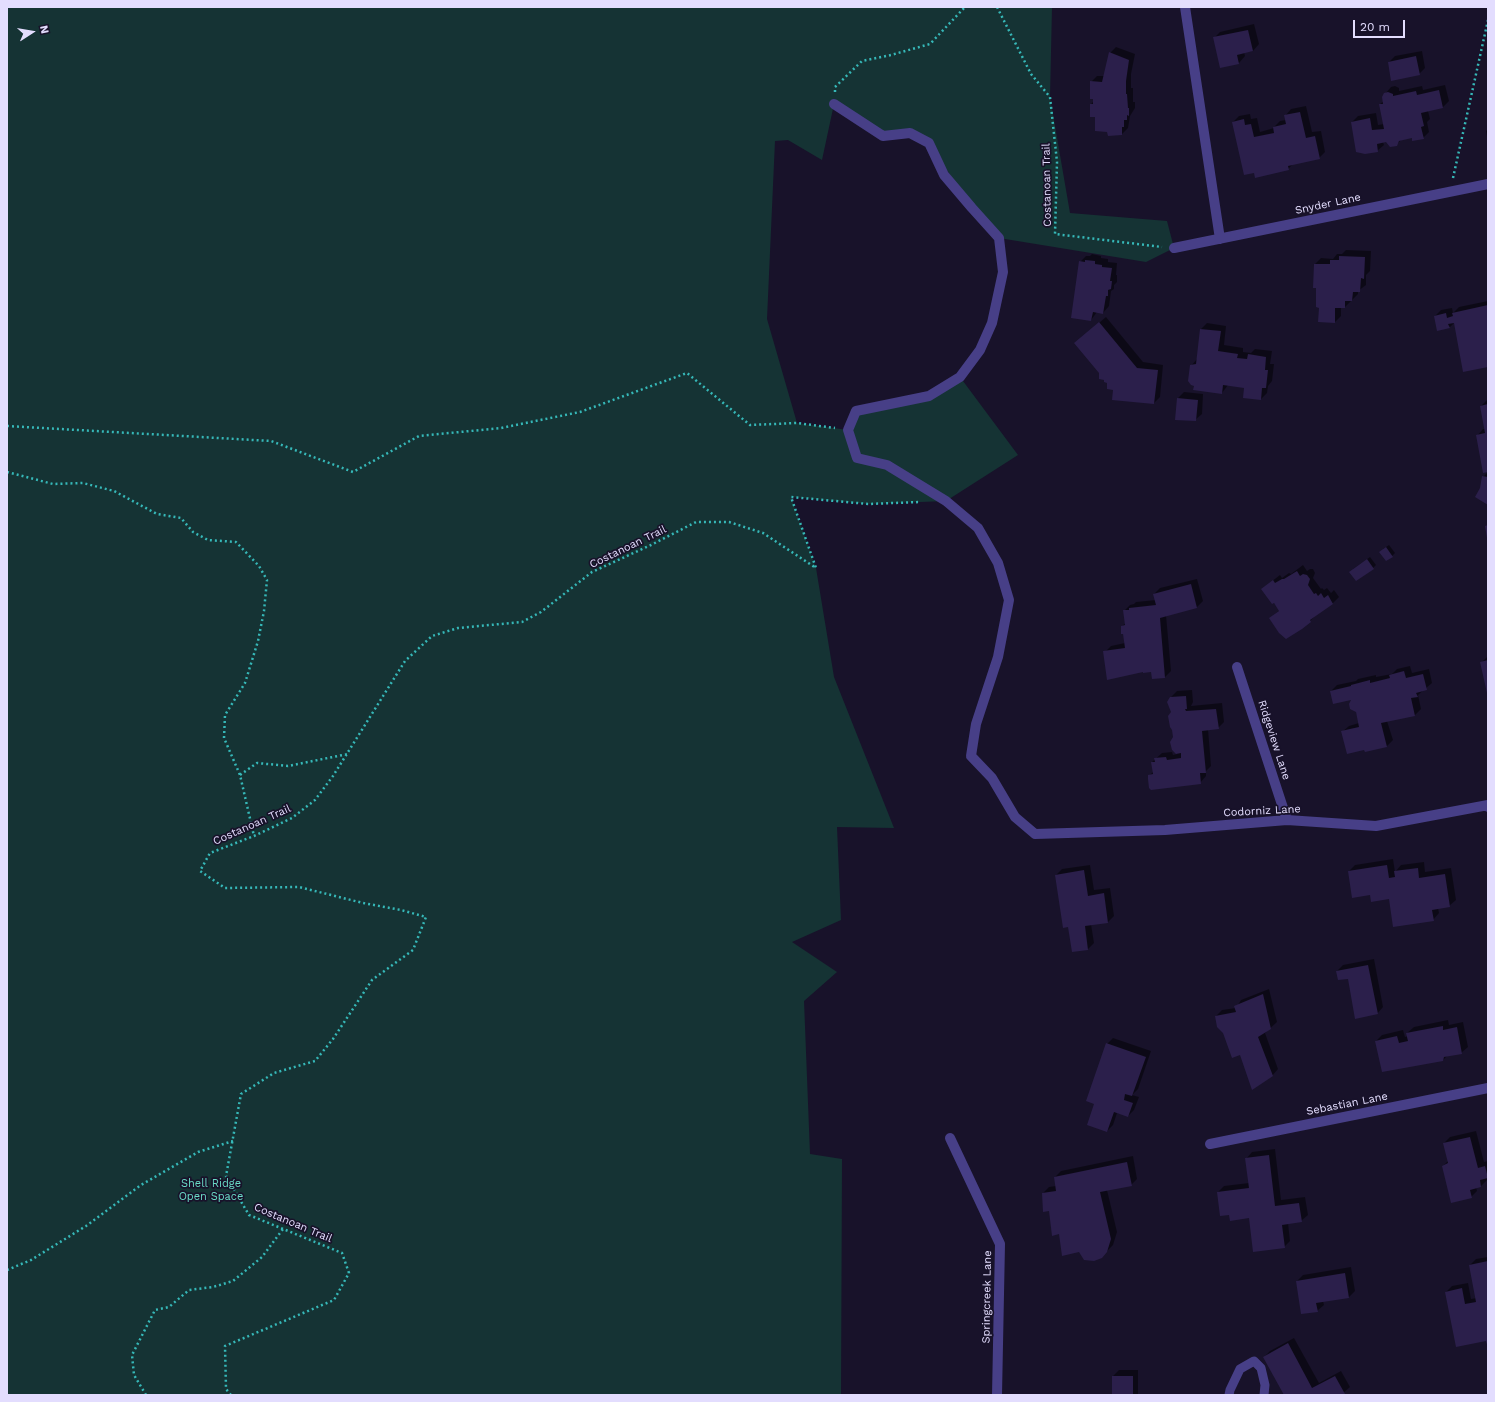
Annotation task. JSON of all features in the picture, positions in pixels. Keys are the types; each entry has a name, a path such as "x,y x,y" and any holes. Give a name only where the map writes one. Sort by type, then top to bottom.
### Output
{"street":[{"path":"1185,7 1220,239"},
{"path":"834,104 883,136 910,133 929,143 944,175 999,238 1003,272 992,323 980,350 960,377 929,396 856,410 848,430"},
{"name":"Snyder Lane","path":"1174,248 1488,184"},
{"name":"Codorniz Lane","path":"848,430 857,458 887,466 946,501 978,528 998,563 1009,600 998,657 976,724 971,756 992,778 1015,817 1035,834 1165,830 1287,820 1376,826 1488,806"},
{"name":"Ridgeview Lane","path":"1237,667 1287,820"},
{"name":"Sebastian Lane","path":"1210,1144 1488,1088"},
{"name":"Springcreek Lane","path":"950,1138 1000,1244 997,1395"}],"lane":[{"path":"1229,1395 1240,1369 1254,1362 1261,1368 1264,1395"}],"path":[{"path":"834,104 835,87 862,61 891,55 930,44 965,7"},
{"name":"Costanoan Trail","path":"997,7 1031,74 1050,97 1057,162 1055,234 1174,248"},
{"path":"1450,191 1488,20"},
{"path":"7,426 271,441 353,472 419,436 501,428 580,412 687,373 750,426 797,423 848,430"},
{"path":"7,472 53,484 82,483 114,491 157,514 181,518 193,532 208,540 236,542 259,566 267,580 264,611 258,641 245,683 225,715 224,738 240,775 254,836"},
{"name":"Costanoan Trail","path":"231,1395 226,1390 225,1346 334,1300 349,1273 342,1253 249,1215 226,1176 241,1094 274,1073 315,1061 333,1039 372,980 413,950 426,917 401,910 363,904 299,887 225,888 200,871 210,853 254,836 292,818 314,800 348,754 405,661 432,636 458,628 522,622 541,612 592,572 651,545 696,522 729,522 763,533 816,568 791,497 868,504 922,502"},
{"path":"240,775 257,763 288,766 348,754"},
{"path":"7,1270 31,1260 86,1226 141,1184 198,1152 233,1141"},
{"path":"146,1395 134,1375 132,1355 155,1310 169,1307 189,1290 213,1287 233,1281 262,1257 283,1229"}],"green space":[{"name":"Shell Ridge Open Space","path":"7,7 1052,7 1050,97 1070,213 1167,221 1174,248 1146,262 999,238 972,208 929,143 910,133 883,136 834,104 822,160 788,140 775,141 767,319 797,423 848,430 856,411 929,396 960,377 1018,455 946,501 868,504 791,497 816,568 834,677 894,828 837,827 841,920 792,942 837,972 804,1001 810,1154 842,1159 841,1395 7,1395"}],"building":[{"path":"1248,30 1253,51 1237,55 1239,64 1220,68 1213,37"},
{"path":"1109,52 1129,60 1126,94 1129,116 1127,115 1127,120 1124,120 1122,135 1108,136 1107,132 1095,131 1095,117 1090,117 1090,104 1093,104 1093,99 1090,99 1090,81 1102,82"},
{"path":"1416,56 1420,75 1391,81 1388,62"},
{"path":"1439,90 1443,108 1421,113 1424,126 1421,127 1424,139 1412,141 1412,138 1399,141 1397,146 1390,147 1386,142 1377,144 1378,152 1365,154 1356,152 1351,122 1370,118 1372,130 1384,129 1379,104 1383,104 1382,97 1384,93 1388,92 1393,94 1393,96 1416,91 1417,95"},
{"path":"1300,112 1306,138 1315,136 1320,159 1288,166 1289,170 1255,178 1254,173 1244,175 1232,122 1244,119 1245,125 1251,124 1254,137 1274,133 1273,127 1286,124 1284,115"},
{"path":"1339,256 1365,257 1364,279 1361,278 1360,292 1353,292 1352,301 1345,301 1345,308 1335,308 1335,323 1318,322 1319,308 1316,307 1316,288 1313,288 1314,264 1330,264 1330,260 1339,260"},
{"path":"1085,260 1095,261 1095,264 1102,265 1102,267 1112,268 1110,281 1112,281 1111,289 1108,290 1108,296 1106,296 1103,314 1093,312 1091,321 1071,318 1079,261 1085,262"},
{"path":"1488,305 1488,367 1463,372 1454,323 1448,324 1450,328 1437,331 1434,316 1446,313 1447,318 1453,316 1452,313"},
{"path":"1099,322 1137,368 1158,370 1154,404 1112,400 1113,390 1107,389 1107,383 1104,382 1104,380 1099,379 1099,373 1074,343"},
{"path":"1200,329 1221,331 1218,351 1238,354 1237,358 1247,359 1248,354 1266,357 1265,370 1268,370 1266,388 1262,388 1261,400 1243,398 1244,388 1223,385 1222,394 1193,390 1194,386 1188,381 1190,365 1196,364"},
{"path":"1177,398 1198,400 1196,421 1175,420"},
{"path":"1488,404 1488,472 1483,473 1476,435 1485,433 1480,406"},
{"path":"1482,476 1488,477 1488,505 1475,497 1480,488"},
{"path":"1488,525 1488,538 1487,538 1485,526"},
{"path":"1386,547 1393,557 1386,561 1379,552"},
{"path":"1367,559 1374,569 1356,581 1349,572"},
{"path":"1297,571 1300,576 1303,574 1307,575 1310,579 1308,585 1314,594 1316,593 1318,596 1321,593 1324,598 1328,595 1333,604 1310,620 1311,622 1302,629 1286,639 1279,633 1269,618 1279,611 1261,589 1273,580 1275,583"},
{"path":"1191,584 1197,608 1160,618 1165,678 1152,679 1151,672 1143,672 1107,680 1103,651 1125,648 1123,634 1121,634 1121,626 1125,625 1123,610 1156,605 1153,594"},
{"path":"1488,660 1488,693 1487,693 1480,662"},
{"path":"1404,671 1406,678 1423,674 1427,690 1416,693 1418,697 1411,698 1415,716 1381,723 1387,747 1347,754 1341,731 1359,727 1356,712 1350,709 1349,704 1351,700 1333,704 1330,691 1370,680 1370,683 1390,678 1389,675"},
{"path":"1186,696 1186,711 1216,709 1219,729 1202,731 1206,773 1200,773 1201,784 1151,790 1149,788 1148,775 1153,774 1151,762 1155,762 1154,758 1166,757 1167,760 1181,758 1181,753 1176,754 1172,750 1170,742 1173,737 1168,716 1171,712 1167,702 1170,697"},
{"path":"1387,865 1389,878 1395,877 1394,871 1418,868 1419,878 1445,874 1450,907 1432,910 1434,921 1393,927 1389,899 1371,902 1370,895 1352,898 1348,871"},
{"path":"1084,870 1088,896 1104,893 1108,923 1085,926 1088,950 1072,952 1068,927 1063,928 1055,875"},
{"path":"1368,965 1378,1014 1355,1019 1348,979 1338,980 1336,971"},
{"path":"1263,994 1271,1029 1258,1037 1273,1076 1252,1090 1240,1055 1232,1058 1223,1033 1217,1027 1215,1016 1236,1012 1234,1006"},
{"path":"1443,1026 1443,1030 1457,1027 1462,1054 1444,1057 1443,1061 1382,1072 1375,1041 1397,1036 1399,1043 1408,1041 1406,1033"},
{"path":"1106,1043 1146,1057 1132,1096 1125,1094 1124,1100 1133,1103 1128,1117 1114,1112 1107,1132 1087,1125 1094,1104 1086,1101"},
{"path":"1470,1137 1478,1168 1485,1166 1488,1178 1480,1180 1481,1187 1470,1190 1472,1198 1451,1203 1442,1166 1448,1163 1443,1143"},
{"path":"1269,1155 1275,1206 1299,1203 1302,1222 1282,1225 1285,1248 1253,1252 1249,1218 1230,1221 1229,1215 1220,1216 1217,1192 1249,1188 1245,1158"},
{"path":"1127,1162 1132,1186 1100,1192 1111,1239 1107,1252 1102,1258 1094,1261 1084,1260 1079,1252 1062,1256 1059,1234 1052,1236 1049,1211 1043,1212 1042,1193 1056,1191 1054,1177"},
{"path":"1488,1261 1488,1348 1486,1341 1456,1347 1445,1292 1462,1288 1465,1304 1476,1302 1469,1265"},
{"path":"1345,1273 1349,1298 1316,1303 1318,1312 1301,1314 1296,1281"},
{"path":"1288,1343 1312,1388 1335,1376 1345,1394 1284,1395 1263,1357"},
{"path":"1112,1376 1133,1376 1133,1395 1112,1395"}]}
